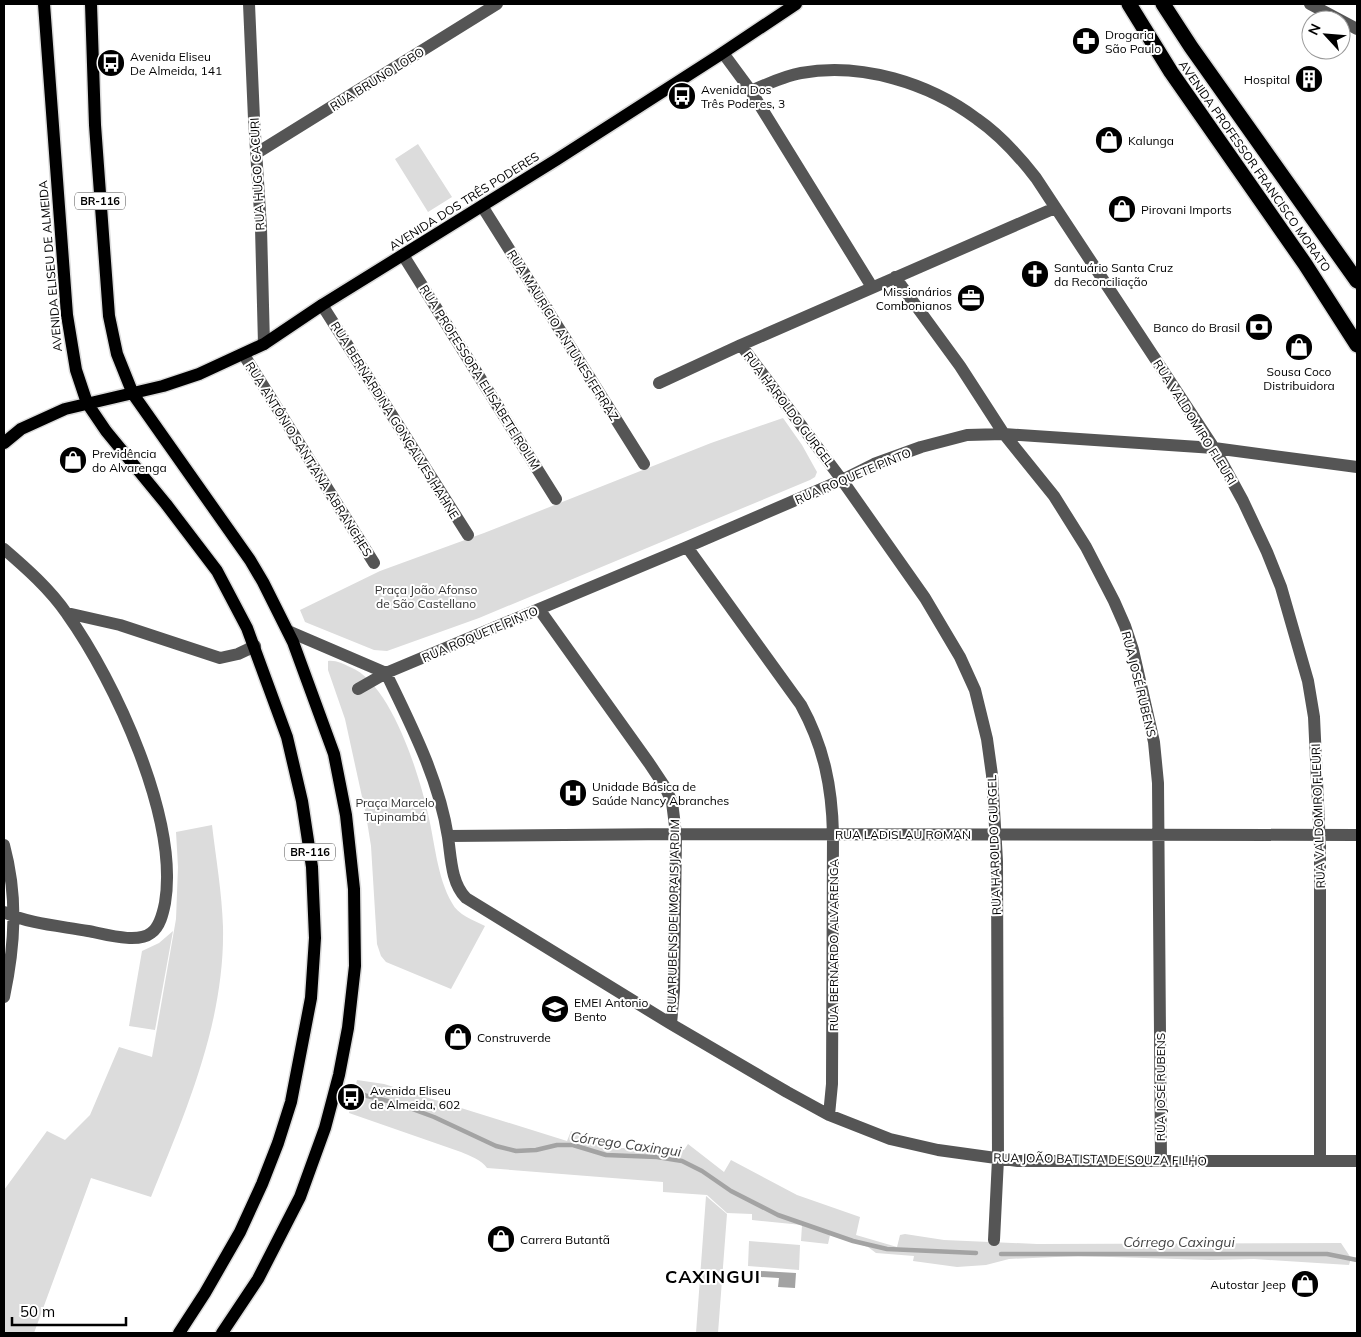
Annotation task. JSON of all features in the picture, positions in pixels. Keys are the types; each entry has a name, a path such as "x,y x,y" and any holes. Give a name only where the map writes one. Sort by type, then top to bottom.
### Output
{"highway":[{"name":"AVENIDA PROFESSOR FRANCISCO MORATO","path":"1129,4 1171,72 1305,264 1357,345"},
{"name":"AVENIDA PROFESSOR FRANCISCO MORATO","path":"1165,5 1191,47 1357,281"}],"main road":[{"name":"AVENIDA ELISEU DE ALMEIDA","path":"44,4 67,315 73,361 88,403 106,431 166,504 217,571 255,646 287,737 302,801 312,867 315,938 311,998 291,1102 275,1152 240,1232 205,1293 179,1333"},
{"name":"BR-116","path":"91,4 95,125 109,316 117,354 133,394 250,560 288,631 323,720 334,754 346,815 354,889 355,966 348,1028 339,1075 324,1128 303,1188 258,1279 222,1333"},
{"name":"AVENIDA DOS TRÊS PODERES","path":"4,443 22,429 65,408 163,386 244,355 264,344 322,305 723,53 796,4"}],"street":[{"name":"RUA HUGO CACURI","path":"249,4 261,228 264,344"},
{"name":"RUA BRUNO LOBO","path":"257,153 497,4"},
{"path":"1310,4 1357,29"},
{"path":"723,53 751,91 872,287"},
{"name":"RUA VALDOMIRO FLEURI","path":"751,91 791,76 824,70 855,71 908,83 961,108 986,126 1020,158 1036,178 1214,448 1243,501 1281,587 1308,681 1314,717 1319,835 1320,1160"},
{"name":"RUA MAURÍCIO ANTUNES FERRAZ","path":"482,206 644,464"},
{"path":"659,383 872,287 1055,208"},
{"name":"RUA PROFESSORA ELISABETE ROLIM","path":"403,255 556,499"},
{"name":"RUA JOSÉ RUBENS","path":"895,277 960,366 1004,434 1048,488 1086,547 1114,601 1133,650 1154,742 1158,783 1160,1162"},
{"name":"RUA BERNARDINA GONÇALVES HAHNE","path":"322,305 468,535"},
{"name":"RUA HAROLDO GURGEL","path":"741,345 842,480 925,598 960,657 975,690 987,739 992,775 996,834 998,1159 994,1240"},
{"name":"RUA ANTÔNIO SANT'ANA ABRANCHES","path":"244,355 374,563"},
{"name":"RUA ROQUETE PINTO","path":"358,689 386,673 687,547 842,480 874,464 921,447 967,435 1004,434 1214,448 1355,465"},
{"name":"RUA BERNARDO ALVARENGA","path":"687,547 801,705 812,726 826,765 833,834 832,1084 829,1115"},
{"path":"4,549 53,596 67,613 111,687 129,727 153,795 166,858 166,896 163,911 153,933 139,938 122,938 9,914"},
{"name":"RUA RUBENS DE MORAIS JARDIM","path":"539,609 665,787 672,802 676,834 674,990 671,1024"},
{"path":"67,613 120,625 220,658 238,654 255,646"},
{"path":"288,631 386,673"},
{"name":"RUA JOÃO BATISTA DE SOUZA FILHO","path":"386,673 413,729 435,786 445,820 457,883 466,898 671,1024 829,1115 890,1138 938,1150 998,1159 1160,1162 1357,1160"},
{"name":"RUA LADISLAU ROMAN","path":"448,836 676,834 1357,835"},
{"path":"4,845 10,872 9,974 4,997"}],"green space":[{"path":"418,144 452,197 428,212 395,159"},
{"name":"Praça João Afonso de São Castellano","path":"783,418 802,445 817,472 815,477 479,618 387,651 374,650 305,622 300,610 380,571 484,533 711,443"},
{"name":"Praça Marcelo Tupinambá","path":"328,661 334,661 350,667 365,676 378,691 390,710 401,731 418,776 440,871 447,893 458,911 485,926 451,989 386,962 381,956 377,944 371,846 366,815 345,719 328,670"},
{"path":"212,825 223,927 218,997 201,1065 190,1099 151,1197 91,1178 34,1333 4,1333 4,1190 47,1131 65,1140 90,1115 119,1047 152,1057 176,919 178,867 176,832"},
{"path":"173,931 155,1030 129,1026 142,951 159,943"},
{"path":"357,1080 384,1084 567,1141 571,1131 607,1148 684,1150 688,1144 724,1172 731,1160 797,1195 860,1217 856,1235 897,1247 900,1235 905,1234 944,1240 1037,1244 1341,1243 1351,1258 1349,1265 1254,1259 1210,1260 1078,1256 1009,1259 986,1265 957,1267 913,1261 914,1256 876,1253 868,1247 830,1235 828,1244 801,1241 802,1225 752,1220 752,1214 727,1213 707,1195 663,1192 663,1182 487,1168 479,1160 461,1152 349,1113"},
{"path":"706,1196 727,1214 718,1333 696,1333"},
{"path":"749,1241 800,1245 799,1270 748,1266"}],"shaded area":[{"path":"761,1271 796,1273 795,1288 778,1287 779,1278 761,1277"}],"waterway":[{"name":"Córrego Caxingui","path":"355,1093 396,1103 434,1117 496,1146 516,1151 536,1150 557,1145 573,1145 606,1155 657,1157 682,1161 702,1171 731,1191 778,1215 853,1241 887,1249 976,1253"},
{"name":"Córrego Caxingui","path":"1001,1254 1327,1254 1357,1260"}],"place":[{"name":"Drogaria São Paulo","path":"1086,41"},
{"name":"Avenida Eliseu De Almeida, 141","path":"111,63"},
{"name":"Hospital","path":"1309,79"},
{"name":"Avenida Dos Três Poderes, 3","path":"682,96"},
{"name":"Kalunga","path":"1109,140"},
{"name":"Pirovani Imports","path":"1122,209"},
{"name":"Santuário Santa Cruz da Reconciliação","path":"1035,274"},
{"name":"Missionários Combonianos","path":"971,298"},
{"name":"Banco do Brasil","path":"1259,327"},
{"name":"Sousa Coco Distribuidora","path":"1299,347"},
{"name":"Previdência do Alvarenga","path":"73,460"},
{"name":"Unidade Básica de Saúde Nancy Abranches","path":"573,793"},
{"name":"EMEI Antonio Bento","path":"555,1009"},
{"name":"Construverde","path":"458,1037"},
{"name":"Avenida Eliseu de Almeida, 602","path":"351,1097"},
{"name":"Carrera Butantã","path":"501,1239"},
{"name":"Autostar Jeep","path":"1305,1284"}],"district":[{"name":"CAXINGUI","path":"713,1276"}]}
